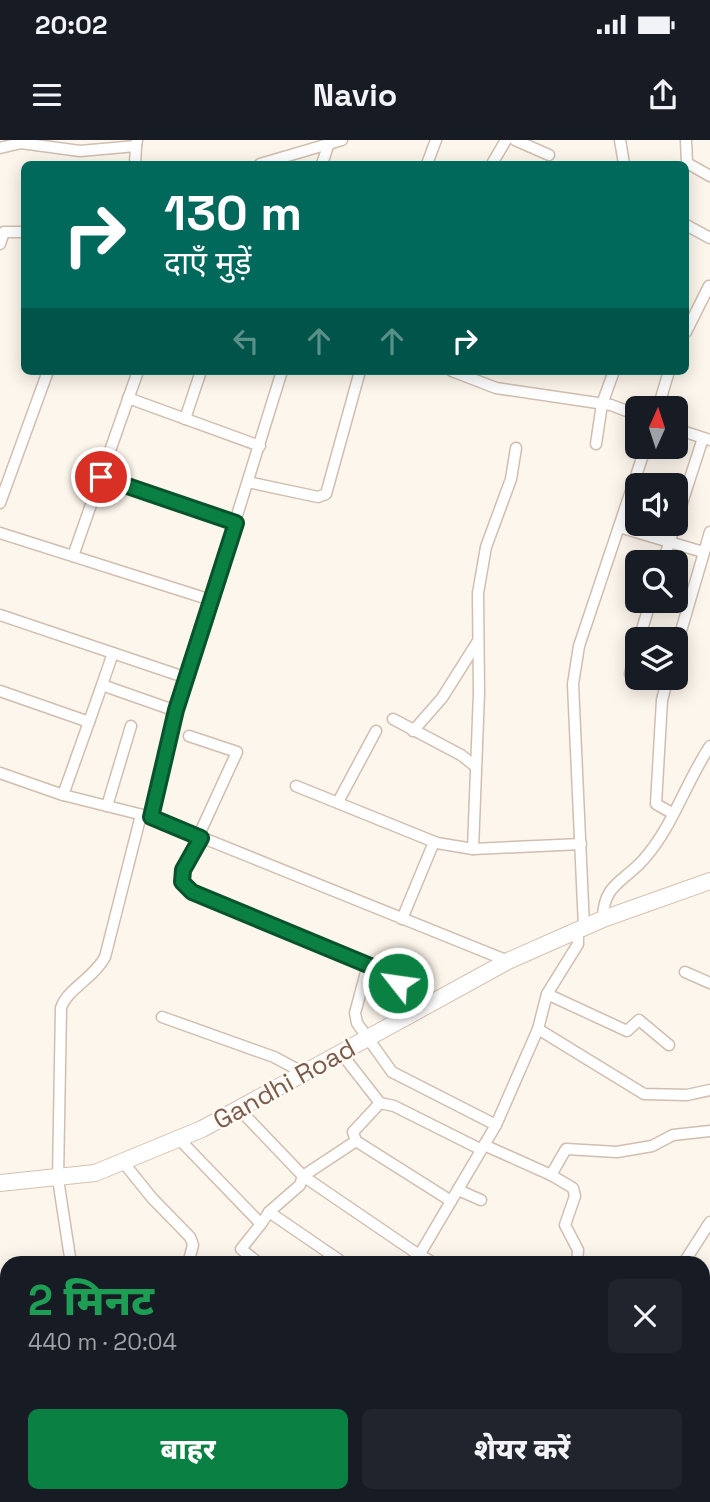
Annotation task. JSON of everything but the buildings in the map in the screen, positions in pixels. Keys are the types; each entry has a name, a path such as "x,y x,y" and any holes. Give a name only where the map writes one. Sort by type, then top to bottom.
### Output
{"main road":[{"name":"Gandhi Road","path":"0,1183 95,1173 180,1139 508,961 603,919 710,881"}],"street":[{"path":"276,161 342,140"},
{"path":"427,161 436,140"},
{"path":"494,161 506,140"},
{"path":"515,140 549,155"},
{"path":"620,140 624,161"},
{"path":"686,140 687,161"},
{"path":"0,148 21,141 81,146 136,143 135,161"},
{"path":"323,161 330,142"},
{"path":"689,164 710,176"},
{"path":"0,219 4,232 0,244"},
{"path":"689,227 710,239"},
{"path":"4,232 21,232"},
{"path":"689,326 709,285"},
{"path":"0,503 47,375"},
{"path":"73,556 137,375"},
{"path":"186,419 200,375"},
{"path":"70,1256 58,1178 61,1007 64,998 98,970 105,957 176,710 281,375"},
{"path":"248,482 318,497 326,494 359,375"},
{"path":"463,375 496,388 603,404 625,411"},
{"path":"596,444 603,404 613,375"},
{"path":"662,396 668,375"},
{"path":"128,398 260,446"},
{"path":"667,550 706,439 688,433"},
{"path":"473,849 478,593 486,548 510,479 516,447"},
{"path":"418,1256 496,1125 538,1029 547,994 578,944 581,928 581,844 573,684 579,646 642,459"},
{"path":"101,477 236,523"},
{"path":"619,527 703,552"},
{"path":"682,627 710,532"},
{"path":"0,533 211,600"},
{"path":"0,615 187,678"},
{"path":"412,731 442,698 478,641"},
{"path":"63,795 113,653"},
{"path":"102,685 176,710"},
{"path":"665,690 656,804 672,813"},
{"path":"0,691 89,722"},
{"path":"393,719 461,755 475,766"},
{"path":"107,806 131,726"},
{"path":"338,802 376,731"},
{"path":"189,736 237,752 183,870 182,882 192,892 368,965 398,983 423,1008"},
{"path":"603,919 603,904 612,887 642,861 661,836 710,746"},
{"path":"0,773 63,795 146,816 508,961"},
{"path":"296,786 434,842 473,849 581,844"},
{"path":"402,919 434,842"},
{"path":"368,965 355,1013 357,1023 392,1072 496,1125"},
{"path":"685,972 710,983"},
{"path":"547,994 627,1031 639,1020 669,1045"},
{"path":"162,1017 274,1057 304,1073"},
{"path":"538,1029 644,1094 687,1095 710,1090"},
{"path":"341,1053 380,1103 394,1106 482,1147 551,1175 573,1188 575,1196 565,1224 578,1250 578,1256"},
{"path":"380,1103 353,1132 356,1141 451,1202"},
{"path":"239,1109 303,1176 412,1256"},
{"path":"551,1175 566,1149 617,1152 652,1146 673,1135 710,1131"},
{"path":"180,1139 261,1224"},
{"path":"249,1256 241,1249 269,1212 300,1185 303,1176 356,1141"},
{"path":"123,1162 190,1237 193,1245 190,1256"},
{"path":"458,1189 481,1200"},
{"path":"269,1212 333,1256"},
{"path":"689,1256 708,1230"}],"route":[{"path":"101,477 236,523 176,710 151,817 201,838 183,870 182,882 192,892 380,970 398,983"}]}
